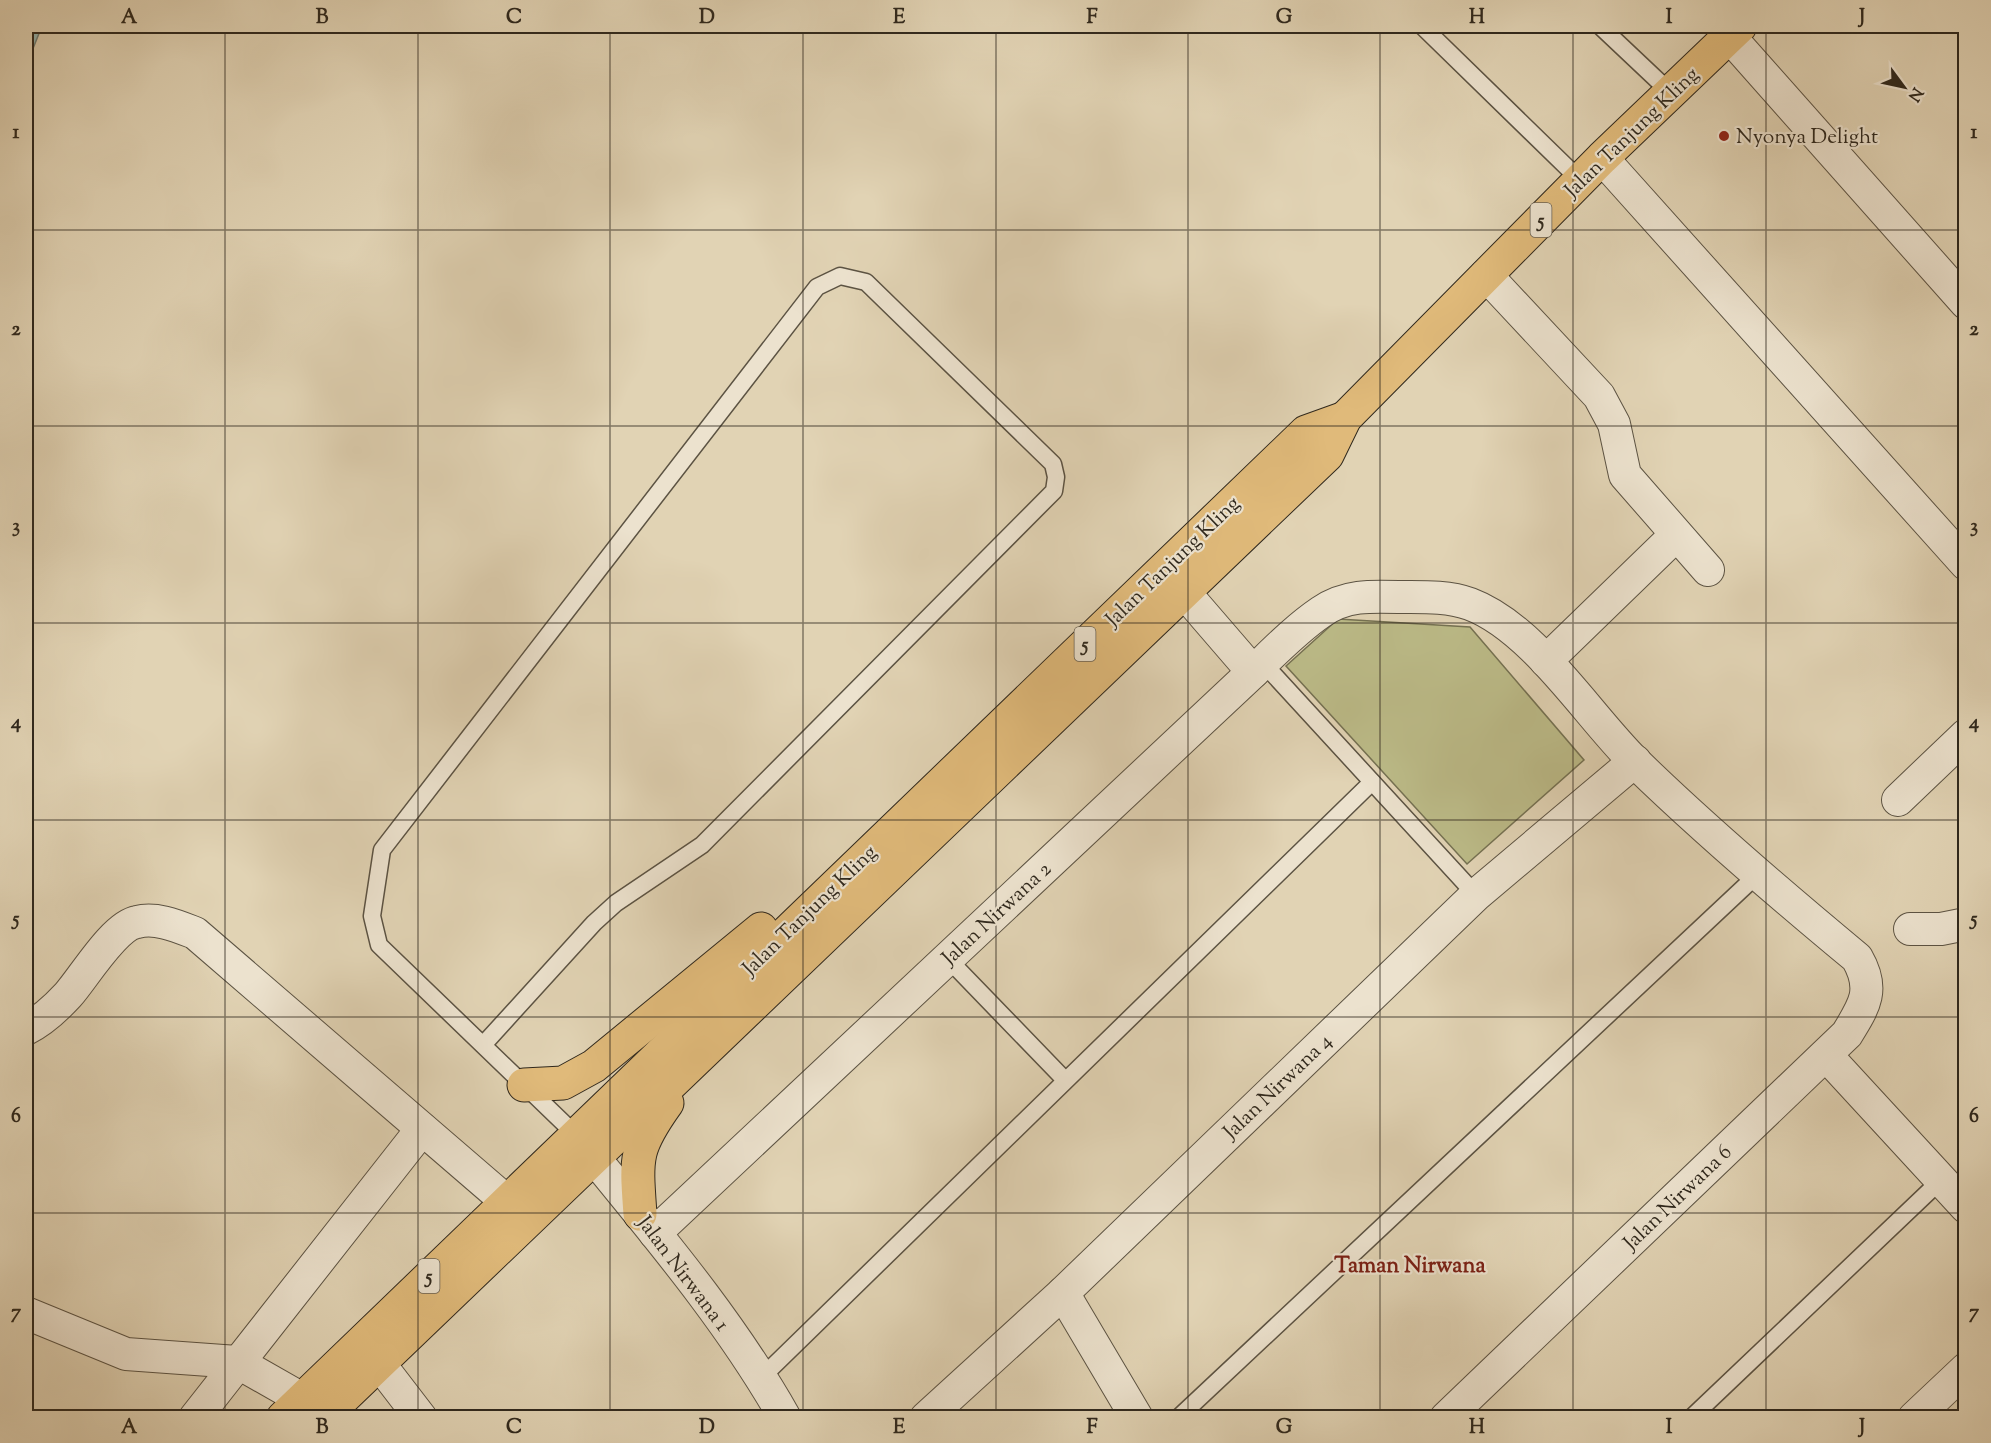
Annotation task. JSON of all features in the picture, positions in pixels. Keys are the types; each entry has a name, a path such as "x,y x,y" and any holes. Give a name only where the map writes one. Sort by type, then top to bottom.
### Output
{"highway":[{"name":"Jalan Tanjung Kling","path":"302,1411 506,1202 584,1145 710,1043 1327,454 1345,418 1733,29"},
{"name":"Jalan Tanjung Kling","path":"302,1411 378,1362 835,885 1306,432 1345,418"},
{"path":"524,1085 563,1083 594,1066 765,926 835,885"},
{"path":"648,1223 637,1170 645,1134 710,1043"}],"street":[{"path":"1733,29 1965,303"},
{"path":"1591,169 1965,564"},
{"path":"1486,275 1599,396 1614,424 1625,475 1708,570"},
{"path":"1676,535 1546,661 1635,761 1757,875"},
{"path":"1184,592 1258,667"},
{"name":"Jalan Nirwana 2","path":"648,1223 948,959 1258,667 1320,612 1342,600 1366,596 1442,598 1470,604 1493,615 1546,661"},
{"path":"1898,800 1965,735"},
{"name":"Jalan Nirwana 4","path":"939,1412 1476,894 1635,761"},
{"name":"Jalan Nirwana 6","path":"1446,1418 1826,1055 1847,1034 1860,1013 1868,990 1866,973 1857,958 1757,875"},
{"path":"26,1029 38,1023 68,996 113,937 135,921 167,923 195,933 506,1202"},
{"path":"1910,929 1941,930 1965,924"},
{"path":"1826,1055 1965,1207"},
{"path":"195,1418 422,1129"},
{"name":"Jalan Nirwana 1","path":"584,1145 648,1223 762,1377 784,1418"},
{"path":"1063,1293 1137,1418"},
{"path":"26,1312 126,1354 237,1362 302,1411"},
{"path":"378,1362 421,1418"},
{"path":"1914,1418 1965,1369"}],"lane":[{"path":"1422,26 1591,169"},
{"path":"1600,26 1671,93"},
{"path":"483,1045 594,923 616,903 702,845 1054,491 1056,477 1053,464 866,282 840,276 817,287 382,850 372,916 379,945 584,1145"},
{"path":"1258,667 1372,782 1476,894"},
{"path":"762,1377 1372,782"},
{"path":"1178,1418 1757,875"},
{"path":"948,959 1065,1080"},
{"path":"1691,1418 1941,1180"}],"shaded area":[{"path":"1338,619 1470,627 1584,760 1467,864 1286,666"}],"water":[{"path":"26,26 42,26 26,66"}],"place":[{"name":"Nyonya Delight","path":"1724,136"}],"district":[{"name":"Taman Nirwana","path":"1410,1264"}]}
